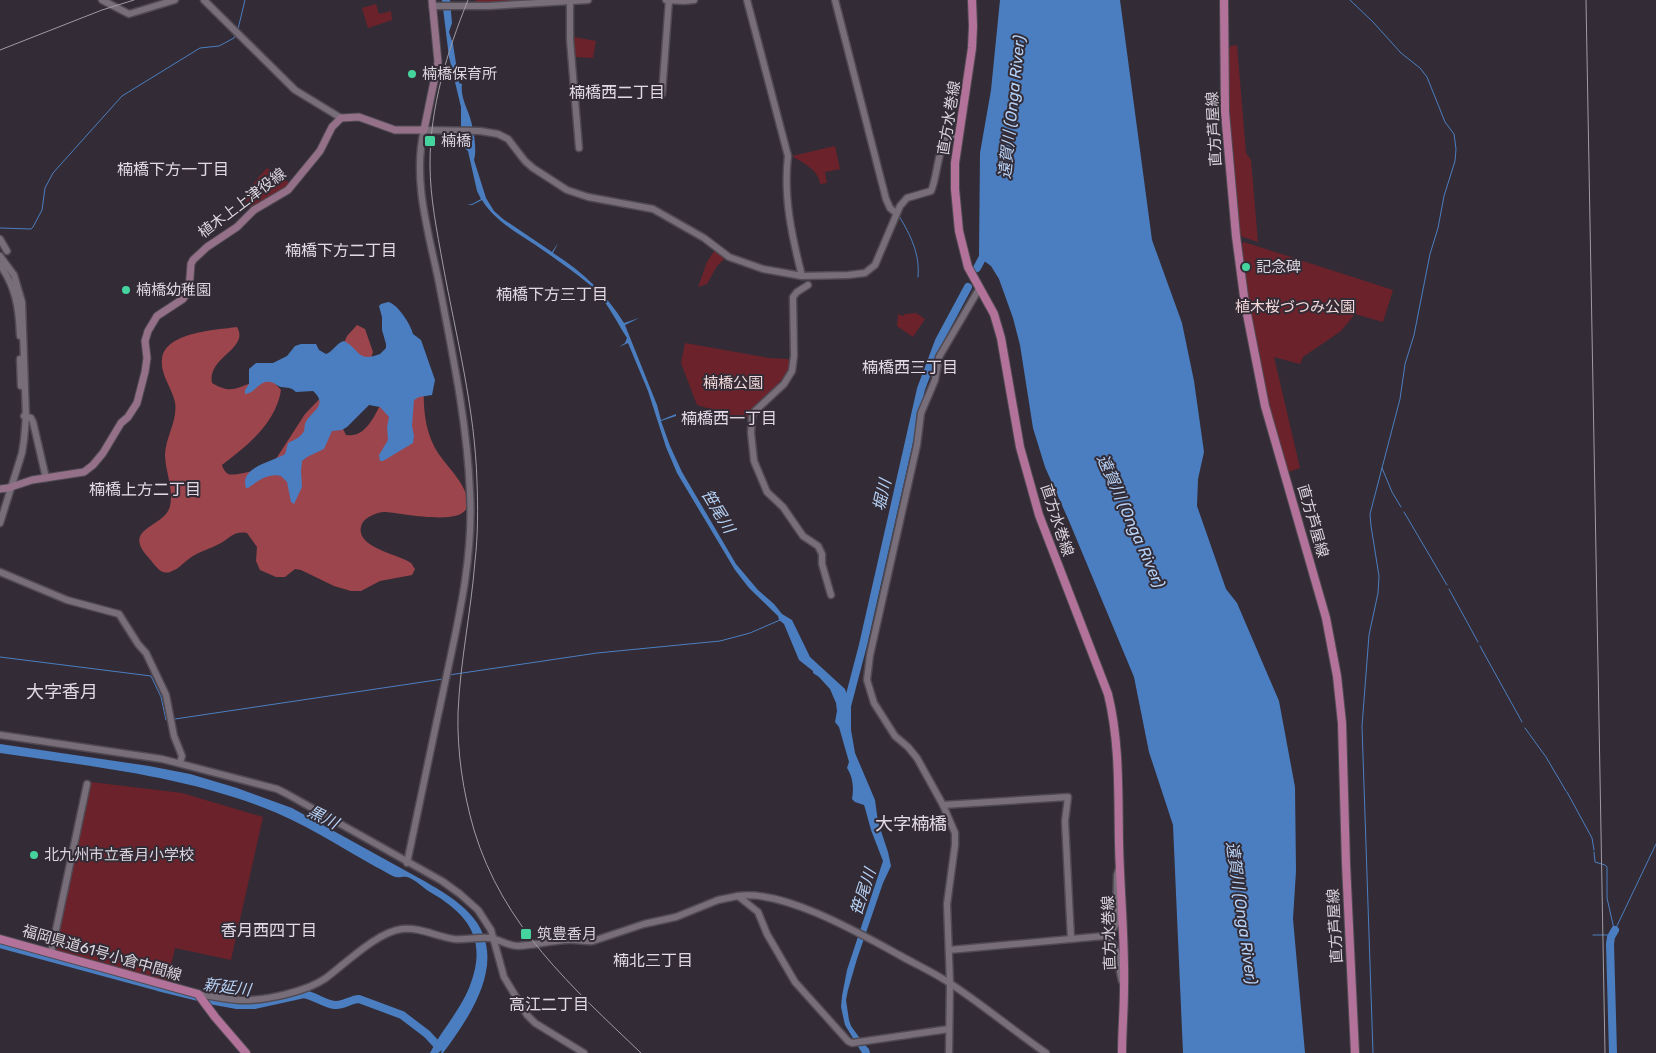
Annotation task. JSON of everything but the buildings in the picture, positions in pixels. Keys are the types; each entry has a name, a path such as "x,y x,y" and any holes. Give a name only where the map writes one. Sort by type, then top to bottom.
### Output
{"main road":[{"name":"直方水巻線","path":"972,0 972,48 955,163 955,189 959,232 968,267 994,314 1001,338 1020,447 1040,515 1108,694 1113,712 1118,750 1119,780 1124,988 1122,1053"},
{"name":"直方芦屋線","path":"1224,0 1225,112 1236,236 1245,304 1265,406 1326,618 1337,676 1342,723 1355,1053"},
{"path":"341,118 359,117 394,130 424,130 438,62 433,4"},
{"name":"植木上上津役線","path":"6,488 32,480 84,472 103,453 121,423 128,417 137,403 145,372 147,358 145,341 148,331 157,316 184,299 189,290 193,260 207,246 237,227 254,210 288,190 320,151 332,126 341,118"},
{"name":"福岡県道61号小倉中間線","path":"0,939 198,994"},
{"path":"198,994 246,1053"}],"street":[{"path":"102,0 129,14 175,0"},
{"path":"204,0 295,90 341,118"},
{"path":"433,4 489,6 588,0"},
{"path":"662,94 668,0 694,0"},
{"path":"748,0 788,156 786,177 788,207 794,247 802,276"},
{"path":"835,0 886,199 890,208 896,213"},
{"path":"570,1 570,40 579,148"},
{"path":"407,863 462,598 469,545 471,494 467,441 459,385 423,198 421,158 424,130 480,131 498,134 508,139 532,168 567,190 588,197 652,209 704,238 729,257 764,269 802,276 848,275 871,269 875,265 900,206 908,198 931,191 946,138 951,135 958,135"},
{"path":"0,239 6,251"},
{"path":"0,256 14,276 22,302 24,416 22,439 6,488 0,514"},
{"path":"0,265 12,284 18,305 24,416"},
{"path":"808,285 793,297 794,356 792,371 784,384 753,414 751,433 754,461 763,485 767,492 783,507 803,536 818,546 822,554 822,564 831,596"},
{"path":"949,1053 946,1030 949,950 947,904 955,833 943,805 917,758 908,746 895,736 874,703 867,680 870,655 915,452 921,413 934,380 939,358 979,289"},
{"path":"24,416 31,418 33,422 46,478"},
{"path":"0,523 6,488"},
{"path":"0,572 67,600 119,614 146,653 166,695 174,736 182,756 180,763"},
{"path":"0,735 180,763 276,790 312,808 442,881 478,910 491,930 491,939 504,978 527,1015 535,1023 583,1053"},
{"path":"51,953 87,784"},
{"path":"943,805 1068,797 1065,821 1071,939"},
{"path":"949,950 1104,936 1111,932 1116,924 1116,875 1120,865"},
{"path":"198,994 248,1000 309,987 325,978 382,936 403,929 423,930 449,938 491,939 518,946 570,939 593,941 644,924 676,917 718,900 749,895 771,898 818,914 872,940 947,981 1046,1053"},
{"path":"738,896 758,912 767,934 795,982 852,1043 946,1030"},
{"path":"1104,936 1112,941 1116,948 1124,988"}],"green space":[{"path":"476,0 542,0 475,3"},
{"path":"376,4 379,14 391,11 392,20 368,28 362,8"},
{"path":"574,37 596,41 593,58 575,57"},
{"path":"1237,45 1246,153 1251,160 1258,242 1240,236 1238,231 1232,164 1234,163 1232,138 1229,132 1228,50 1231,46"},
{"path":"835,146 840,169 825,172 827,183 820,184 814,171 792,156"},
{"path":"267,168 290,183 284,189 252,208 247,204 247,194"},
{"name":"植木桜づつみ公園","path":"1244,242 1393,290 1383,322 1355,314 1341,331 1303,357 1300,364 1274,357 1300,468 1286,473 1268,408 1248,306 1241,244"},
{"path":"715,250 726,257 717,266 707,284 698,287 707,262"},
{"path":"916,313 925,319 913,337 897,326 898,314 903,316"},
{"name":"楠橋公園","path":"685,343 769,358 788,359 790,361 783,378 757,403 747,418 742,418 697,405 681,363"},
{"path":"91,782 182,793 263,817 231,960 175,948 167,982 54,951"}],"shaded area":[{"path":"357,325 365,329 373,352 369,365 344,343 347,336"},
{"path":"237,327 238,341 216,366 212,374 212,383 225,389 235,389 257,381 273,381 281,390 278,402 267,423 250,442 222,465 228,474 232,475 251,471 274,462 305,414 333,385 341,425 346,435 354,435 366,428 371,422 386,394 424,381 424,407 428,432 435,448 461,484 467,499 467,507 462,513 442,517 381,512 365,520 362,524 361,532 364,539 378,549 411,563 415,569 412,575 380,581 361,591 351,591 334,586 295,569 285,577 276,577 260,570 256,561 257,547 247,533 233,535 194,556 177,569 168,572 162,572 148,557 141,547 139,539 147,528 167,513 171,500 165,454 175,415 175,402 164,376 162,359 165,350 172,343 193,334"}],"water":[{"path":"442,0 450,0 452,23 449,32 453,44 459,83 462,84 463,98 473,130 474,160 486,198 494,211 503,219 552,252 558,243 553,253 574,267 593,284 624,323 639,318 625,325 657,405 661,420 676,414 676,416 661,421 682,472 736,564 782,614 792,620 810,657 845,689 851,708 851,730 855,753 875,800 878,822 891,866 883,883 857,959 846,1000 851,1026 870,1053 862,1053 845,1025 841,1007 847,970 883,861 864,805 852,799 851,775 847,768 849,762 839,727 835,722 836,703 830,689 813,671 799,660 784,624 779,620 778,616 749,588 735,570 677,473 666,447 648,391 628,343 619,347 625,343 627,338 601,297 576,274 499,220 482,200 472,205 467,205 481,199 477,191 468,151 465,148 461,127 461,107 449,57"},
{"name":"遠賀川 (Onga River)","path":"1000,0 1120,0 1152,240 1182,323 1194,381 1204,452 1198,479 1197,506 1226,589 1237,603 1279,701 1295,787 1296,871 1293,919 1305,1053 1183,1053 1173,825 1149,752 1134,677 1045,467 1033,428 1020,345 1013,318 999,279 991,266 979,257 980,153 991,90"},
{"path":"388,302 400,311 410,325 413,334 421,340 435,380 432,395 419,397 414,400 413,443 380,461 379,455 388,440 387,427 389,417 380,407 369,405 347,427 342,430 332,431 324,449 302,461 302,487 294,504 291,502 287,482 281,476 267,477 246,488 245,481 247,475 258,466 285,454 288,443 303,433 307,420 319,405 318,396 313,391 296,392 291,388 281,387 270,382 263,383 245,394 249,384 249,369 256,363 273,363 287,356 295,346 301,344 316,344 319,350 326,354 344,341 363,356 380,354 386,348 386,344 379,306"},
{"path":"0,744 149,766 190,774 237,788 292,808 443,892 469,913 481,930 487,948 487,966 483,985 465,1021 443,1053 441,1053 442,1050 438,1053 430,1053 469,988 477,956 476,943 472,931 456,910 413,880 392,875 291,820 230,796 165,779 133,773 0,753"}],"waterway":[{"path":"238,29 245,0"},
{"path":"1350,0 1427,77 1445,122 1454,134 1456,149 1455,161 1444,196 1438,228 1430,254 1414,335 1405,364 1400,399 1370,514 1379,576 1378,593 1369,635 1362,726 1373,1053"},
{"path":"0,228 31,229 33,227 42,210 45,188 53,173 122,96 200,48 219,46 234,38 235,35"},
{"path":"899,216 914,245 918,261 918,277"},
{"name":"堀川","path":"977,268 986,251"},
{"name":"堀川","path":"846,710 863,645 921,389 939,341 968,287"},
{"path":"1382,468 1392,492 1401,507"},
{"path":"1404,512 1447,585"},
{"path":"1449,589 1478,642"},
{"path":"449,675 597,653 720,641 750,633 780,620"},
{"path":"1480,646 1522,722"},
{"path":"0,657 151,676 161,697 166,720 168,720"},
{"path":"175,719 443,679"},
{"path":"1525,728 1546,757 1566,791"},
{"path":"1567,792 1592,838 1594,850"},
{"path":"1615,930 1656,844"},
{"path":"1594,852 1595,862 1607,867 1607,898 1614,929"},
{"path":"1613,1053 1610,944 1615,930"},
{"path":"1593,935 1608,935 1611,937"},
{"name":"新延川","path":"0,944 158,987 237,1005 254,1005 304,994 335,1005 359,999 402,1015 427,1034 439,1047"}],"tram line":[{"path":"468,0 453,40 436,101 430,164 436,227 473,427 477,482 476,551 458,713 460,757 464,787 474,830 487,864 502,896 521,925 565,978 641,1053"}],"railway":[{"path":"0,50 102,10 134,0"},
{"path":"1586,0 1605,1053"}],"place":[{"name":"楠橋保育所","path":"412,74"},
{"name":"楠橋","path":"430,141"},
{"name":"記念碑","path":"1246,267"},
{"name":"楠橋幼稚園","path":"126,290"},
{"name":"北九州市立香月小学校","path":"34,855"},
{"name":"筑豊香月","path":"526,934"}],"district":[{"name":"楠橋西二丁目","path":"617,92"},
{"name":"楠橋下方一丁目","path":"173,169"},
{"name":"楠橋下方二丁目","path":"341,250"},
{"name":"楠橋下方三丁目","path":"552,294"},
{"name":"楠橋西三丁目","path":"910,367"},
{"name":"楠橋西一丁目","path":"729,418"},
{"name":"楠橋上方二丁目","path":"145,489"},
{"name":"大字香月","path":"62,692"},
{"name":"大字楠橋","path":"911,824"},
{"name":"香月西四丁目","path":"269,930"},
{"name":"楠北三丁目","path":"653,960"},
{"name":"高江二丁目","path":"549,1004"}],"water label":[{"name":"笹尾川","path":"718,511"},
{"name":"黒川","path":"323,817"},
{"name":"笹尾川","path":"863,892"}]}
